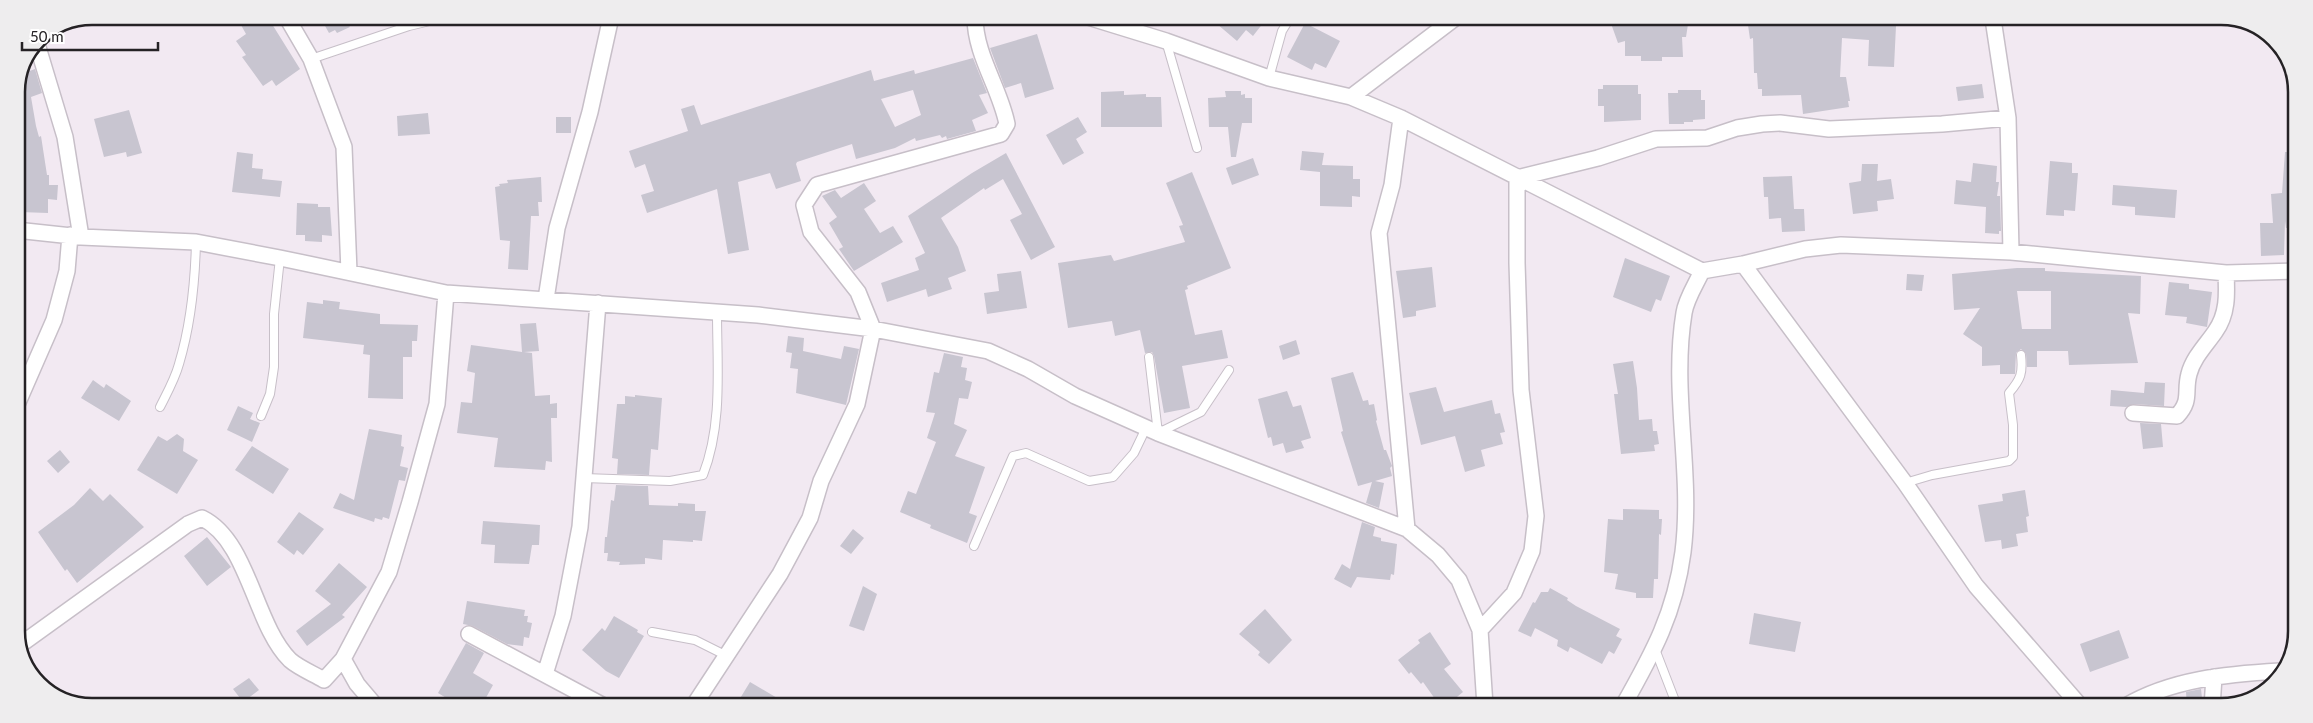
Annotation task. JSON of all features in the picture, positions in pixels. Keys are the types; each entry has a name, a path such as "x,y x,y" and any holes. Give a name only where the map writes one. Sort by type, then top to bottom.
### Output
{"street":[{"path":"291,25 311,59 344,147 349,272"},
{"path":"546,300 557,228 590,112 609,25"},
{"path":"698,698 725,654 780,574 810,518 821,481 846,432 857,404 873,330 858,292 811,232 804,205 817,185 1001,134 1007,124 1004,107 990,80 975,25"},
{"path":"1125,25 1269,78 1351,97 1401,118 1702,271 1743,264 1805,249 1840,246 2011,252 2226,273 2288,271"},
{"path":"1351,97 1446,25"},
{"path":"1994,25 2008,118 2011,252"},
{"path":"25,386 54,320 76,236 65,137 39,52"},
{"path":"1401,118 1392,185 1379,233 1407,529"},
{"path":"1517,178 1598,158 1656,139 1708,138 1737,128 1762,124 1780,123 1829,129 1942,124 2008,118"},
{"path":"1480,630 1514,593 1532,551 1536,516 1521,390 1517,263 1517,178"},
{"path":"25,231 76,236 196,242 446,293 718,312 873,330 988,351 1028,369 1075,396 1152,430 1407,529 1438,555 1459,580 1480,630 1484,698"},
{"path":"1743,264 1905,483 1976,586 2073,698"},
{"path":"1627,698 1655,649 1676,596 1683,550 1686,458 1680,366 1684,311 1702,271"},
{"path":"2133,413 2177,416 2185,408 2189,374 2198,354 2217,330 2228,302 2226,273"},
{"path":"26,641 188,524 202,518 215,524 236,554 275,639 291,661 324,680 344,659 389,572 436,404 446,293"},
{"path":"545,674 563,616 580,527 598,303"},
{"path":"469,634 589,698"},
{"path":"344,659 358,684 369,698"},
{"path":"2146,698 2186,682 2214,677 2274,672"},
{"path":"2213,698 2214,677"}],"lane":[{"path":"311,59 413,25"},
{"path":"1269,78 1282,31 1286,25"},
{"path":"1166,40 1197,148"},
{"path":"160,407 179,366 189,327 195,281 196,242"},
{"path":"262,416 270,394 274,367 274,314 280,258"},
{"path":"584,478 670,481 703,474 709,458 718,403 718,312"},
{"path":"1905,483 2009,461 2013,457 2013,425 2009,393 2018,382 2022,371 2022,355"},
{"path":"1149,358 1152,430"},
{"path":"974,546 1013,456 1026,453 1089,482 1113,477 1152,430 1201,412 1229,370"},
{"path":"652,632 695,640 725,654"},
{"path":"1655,649 1674,698"}],"building":[{"path":"241,25 273,25 300,69 276,86 272,80 263,86 242,57 246,55 236,41 246,34"},
{"path":"324,25 349,25 350,27 337,33 335,30 329,33"},
{"path":"1218,25 1262,25 1253,36 1246,30 1237,41"},
{"path":"1304,25 1309,25 1340,41 1326,68 1315,63 1312,70 1287,57"},
{"path":"1612,25 1688,25 1686,37 1682,37 1683,57 1662,57 1662,61 1641,61 1641,56 1625,56 1625,41 1618,43"},
{"path":"1748,25 1892,25 1896,26 1894,67 1868,66 1869,40 1842,38 1840,77 1846,77 1850,101 1848,101 1849,107 1803,114 1801,95 1762,96 1762,89 1758,89 1757,73 1754,73 1753,38 1750,39"},
{"path":"1037,34 1054,89 1025,98 1021,83 1005,88 990,48"},
{"path":"973,58 987,93 979,95 988,113 972,120 976,131 947,139 946,136 942,138 940,135 916,141 915,138 895,148 856,159 852,144 797,162 801,181 776,189 770,173 738,182 749,250 728,254 717,189 647,213 641,195 654,191 645,164 635,168 629,151 688,131 681,109 694,105 701,125 871,70 874,81 914,70 915,74","holes":["913,90 921,115 895,127 881,99"]},
{"path":"35,69 42,93 31,97 36,126 39,137 41,136 47,175 49,175 49,185 58,185 57,200 48,199 48,213 25,212 25,92 29,71"},
{"path":"1982,84 1984,98 1958,101 1956,87"},
{"path":"1603,85 1638,85 1638,94 1641,94 1641,120 1604,122 1604,106 1598,106 1598,89 1603,89"},
{"path":"1678,90 1701,90 1701,100 1705,100 1705,119 1684,122 1684,124 1669,124 1668,93 1678,93"},
{"path":"1124,91 1124,95 1146,94 1146,97 1161,97 1162,127 1101,127 1101,92"},
{"path":"1225,91 1241,91 1241,95 1245,94 1245,98 1252,98 1252,123 1242,123 1236,157 1231,157 1228,127 1209,127 1208,98 1226,97"},
{"path":"129,110 142,153 127,157 126,152 104,157 94,119"},
{"path":"428,113 430,134 398,136 397,116"},
{"path":"556,117 571,117 571,133 556,133"},
{"path":"1078,117 1087,132 1076,139 1084,153 1063,165 1046,135"},
{"path":"1302,151 1324,153 1322,165 1353,166 1353,179 1360,179 1360,197 1352,196 1352,207 1320,206 1320,172 1300,170"},
{"path":"237,152 253,154 252,168 263,169 262,179 282,181 280,197 232,192"},
{"path":"2285,152 2288,152 2288,228 2286,228 2285,221 2284,255 2261,256 2260,223 2273,223 2271,194 2282,193"},
{"path":"1006,153 1055,247 1031,260 1010,220 1022,214 1003,179 985,190 984,188 941,218 958,247 966,271 948,278 952,289 928,297 926,289 887,302 881,283 919,270 915,258 925,253 908,216 972,173"},
{"path":"1253,158 1259,175 1232,185 1226,168"},
{"path":"2050,161 2072,163 2072,173 2078,173 2075,211 2064,210 2064,216 2046,215"},
{"path":"1973,163 1997,166 1996,182 1999,182 1997,196 2000,196 2001,231 1999,231 1999,234 1985,233 1986,207 1954,204 1956,180 1971,182"},
{"path":"1862,164 1878,164 1877,181 1891,179 1894,199 1877,201 1878,211 1853,214 1849,183 1861,181"},
{"path":"1192,172 1231,268 1187,286 1188,289 1185,290 1195,335 1222,330 1228,358 1182,366 1190,408 1164,413 1154,356 1152,352 1145,353 1140,330 1115,336 1112,321 1068,328 1058,263 1111,255 1114,261 1185,242 1179,226 1183,225 1166,183"},
{"path":"1792,176 1794,209 1804,209 1805,231 1782,232 1781,218 1769,219 1768,197 1764,197 1763,177"},
{"path":"541,177 542,202 538,202 539,216 531,216 528,270 508,269 510,241 500,240 495,187 500,186 499,184 508,183 507,180"},
{"path":"864,183 876,201 864,209 880,233 893,226 903,242 854,271 839,249 843,247 829,223 837,217 822,196 835,190 841,198"},
{"path":"2113,185 2177,190 2175,218 2135,215 2135,207 2112,205"},
{"path":"297,203 318,204 318,207 330,207 332,236 322,235 322,242 305,241 305,235 296,235"},
{"path":"1625,258 1670,276 1661,301 1656,299 1651,312 1613,297"},
{"path":"1432,267 1436,307 1416,311 1416,316 1403,318 1396,271"},
{"path":"2017,268 2045,268 2045,271 2141,276 2140,314 2128,313 2138,363 2069,365 2068,351 2037,351 2037,367 2027,367 2026,354 2021,349 2016,353 2015,374 2000,374 2000,365 1982,366 1982,347 1963,334 1980,308 1954,310 1952,274","holes":["2017,291 2051,291 2051,329 2022,329"]},
{"path":"1021,271 1027,308 987,314 984,293 999,291 997,274"},
{"path":"1907,274 1924,275 1922,291 1906,290"},
{"path":"2169,282 2189,284 2189,289 2212,292 2207,327 2186,323 2187,317 2165,315"},
{"path":"323,300 340,302 339,309 380,314 380,324 418,325 417,341 412,341 412,357 403,357 403,399 368,398 370,355 363,354 364,345 303,338 307,302 323,304"},
{"path":"536,323 539,351 524,352 532,353 535,396 550,395 550,404 557,403 557,418 551,418 552,462 546,461 545,470 494,467 498,438 457,433 461,402 472,403 475,373 467,371 471,345 522,352 520,324"},
{"path":"788,336 804,338 803,351 841,359 844,346 859,349 846,405 796,393 798,369 790,368 792,353 786,352"},
{"path":"1296,340 1300,354 1283,360 1279,346"},
{"path":"944,353 963,357 961,367 967,368 965,380 972,382 968,399 959,398 954,424 967,430 955,456 985,467 969,513 977,516 967,543 930,528 931,525 900,512 908,491 916,494 936,442 927,438 935,413 926,412 934,372 939,373"},
{"path":"1633,361 1639,420 1652,419 1653,431 1657,431 1659,444 1654,445 1655,451 1621,454 1614,394 1618,394 1613,364"},
{"path":"1353,372 1363,401 1368,400 1369,405 1374,404 1376,421 1384,450 1386,450 1392,466 1390,468 1392,476 1375,481 1384,483 1379,508 1366,503 1372,482 1358,486 1341,432 1343,431 1331,378"},
{"path":"93,380 104,388 106,384 131,401 119,421 81,398"},
{"path":"2145,382 2165,383 2164,406 2134,404 2126,407 2110,406 2111,390 2144,393"},
{"path":"1436,387 1444,412 1492,400 1495,414 1500,413 1505,432 1500,433 1503,444 1481,450 1485,466 1465,472 1455,436 1421,445 1409,393"},
{"path":"1287,391 1293,407 1301,405 1311,438 1301,441 1304,448 1286,453 1283,443 1273,446 1271,437 1268,438 1258,399"},
{"path":"635,395 662,398 658,450 651,449 649,475 617,474 618,459 612,458 617,404 625,404 625,396 635,397"},
{"path":"238,406 253,413 250,419 260,423 252,442 227,430"},
{"path":"2140,423 2161,424 2163,447 2143,449"},
{"path":"369,429 402,435 401,446 404,447 400,466 408,468 405,481 399,480 389,519 383,517 382,520 375,518 374,522 333,508 340,493 354,500"},
{"path":"177,434 184,439 183,451 198,460 177,494 137,470 158,436 167,441"},
{"path":"252,446 289,469 273,494 235,470"},
{"path":"60,450 70,462 58,473 47,461"},
{"path":"616,485 648,486 649,505 678,506 678,503 695,504 695,511 706,511 702,541 663,540 662,560 645,558 645,564 619,565 620,562 607,561 608,553 604,553 605,537 607,537 611,500 614,501"},
{"path":"90,488 103,501 110,494 144,527 77,583 67,569 65,571 38,532 74,505"},
{"path":"2025,490 2029,516 2026,517 2028,532 2016,534 2018,546 2002,549 2001,540 1985,542 1978,505 2003,501 2002,494"},
{"path":"1623,509 1659,510 1659,519 1662,519 1661,535 1659,534 1658,579 1654,579 1653,598 1636,598 1636,593 1615,589 1618,574 1604,572 1608,519 1623,520"},
{"path":"299,512 324,529 303,555 297,550 294,555 277,542"},
{"path":"483,521 540,525 539,545 532,545 529,564 494,563 495,545 481,544"},
{"path":"1362,522 1375,527 1373,536 1381,538 1381,541 1397,544 1394,575 1391,574 1390,580 1357,577 1351,588 1334,579 1342,564 1350,569"},
{"path":"853,529 864,538 851,554 840,546"},
{"path":"207,537 231,567 207,586 184,556"},
{"path":"339,563 367,587 342,615 345,617 307,646 296,631 331,604 315,591"},
{"path":"863,586 877,594 864,631 849,626"},
{"path":"1550,588 1568,598 1567,600 1576,606 1620,629 1616,636 1622,639 1614,654 1609,651 1602,664 1570,647 1568,652 1557,646 1558,640 1535,628 1531,637 1518,631 1533,602 1535,603 1541,592 1548,592"},
{"path":"467,601 525,610 524,616 528,616 527,622 532,623 529,638 524,637 523,646 507,644 473,626 463,624"},
{"path":"1265,609 1292,640 1269,664 1258,655 1260,652 1239,634"},
{"path":"1754,613 1801,622 1795,652 1749,644"},
{"path":"614,616 638,630 637,632 644,636 619,678 606,671 582,650 602,628 605,631"},
{"path":"2119,630 2129,658 2090,672 2080,644"},
{"path":"1430,632 1451,664 1444,669 1463,692 1456,698 1434,698 1423,682 1421,684 1411,672 1409,674 1398,660 1420,643 1418,640"},
{"path":"466,643 484,653 473,673 493,685 486,698 446,698 438,693"},
{"path":"249,678 259,690 248,698 240,698 233,689"},
{"path":"750,682 777,698 740,698"},
{"path":"2201,689 2202,698 2186,698 2186,692"}]}
